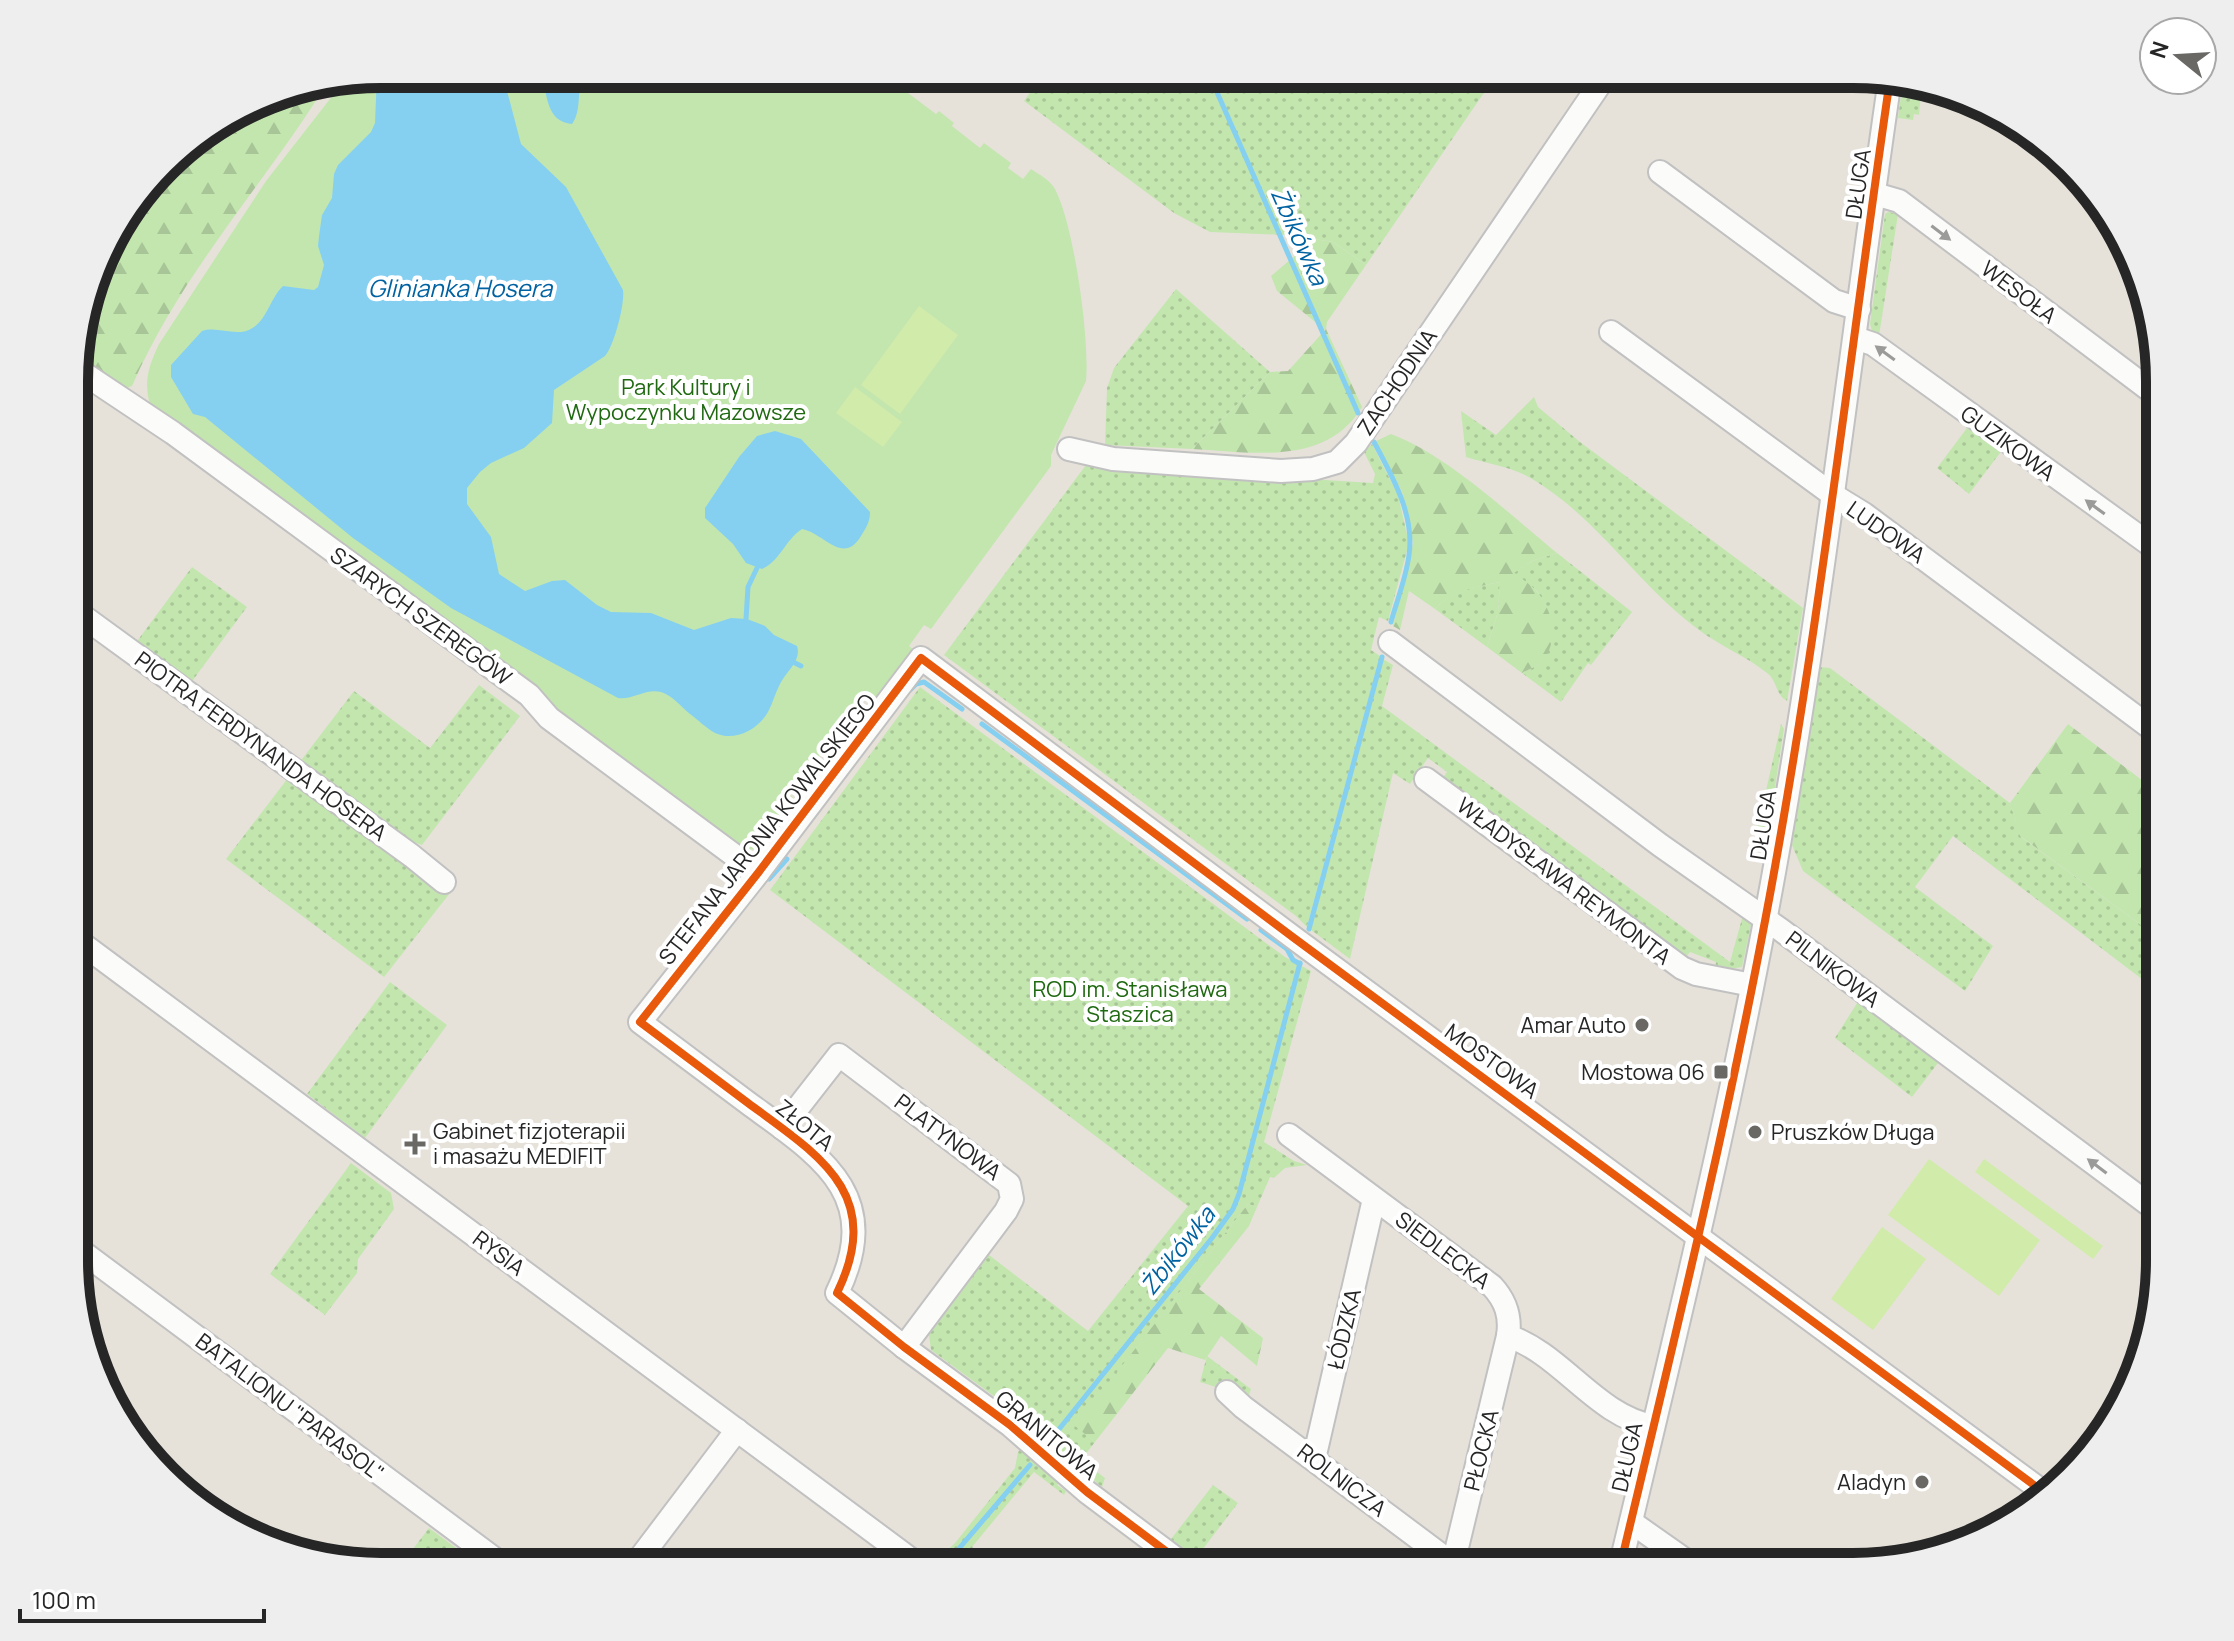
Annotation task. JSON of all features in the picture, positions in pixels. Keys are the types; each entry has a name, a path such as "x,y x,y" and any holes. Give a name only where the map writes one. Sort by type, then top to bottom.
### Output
{"street":[{"name":"ZACHODNIA","path":"1069,449 1113,459 1281,471 1313,469 1337,462 1356,443 1597,88"},
{"name":"DŁUGA","path":"1623,1553 1765,921 1833,495 1888,91"},
{"path":"1660,172 1834,301 1859,309"},
{"name":"WESOŁA","path":"1875,194 1899,201 2146,387"},
{"name":"LUDOWA","path":"1611,332 1833,495 1876,523 2146,724"},
{"name":"GUZIKOWA","path":"1855,338 1873,344 2146,542"},
{"name":"SZARYCH SZEREGÓW","path":"88,376 173,433 529,695 549,718 758,873"},
{"name":"PIOTRA FERDYNANDA HOSERA","path":"88,620 444,882"},
{"name":"PILNIKOWA","path":"1390,642 2146,1202"},
{"name":"STEFANA JARONIA KOWALSKIEGO","path":"640,1022 921,658"},
{"name":"MOSTOWA","path":"921,658 2037,1487"},
{"name":"WŁADYSŁAWA REYMONTA","path":"1426,779 1682,968 1696,974 1752,985"},
{"name":"RYSIA","path":"88,948 902,1553"},
{"name":"ZŁOTA","path":"640,1022 826,1163 842,1186 851,1213 854,1248 837,1293 847,1302"},
{"name":"PLATYNOWA","path":"782,1128 839,1055 1009,1184 1012,1199 1006,1211 904,1347"},
{"name":"SIEDLECKA","path":"1289,1135 1492,1286 1507,1308 1510,1324 1508,1336"},
{"name":"ŁÓDZKA","path":"1314,1459 1374,1199"},
{"name":"BATALIONU \"PARASOL\"","path":"88,1256 487,1553"},
{"name":"GRANITOWA","path":"847,1302 1017,1430 1087,1492 1168,1553"},
{"path":"1508,1336 1528,1344 1624,1416 1653,1426"},
{"name":"PŁOCKA","path":"1458,1553 1508,1336"},
{"name":"ROLNICZA","path":"1227,1392 1439,1553"},
{"path":"644,1553 737,1430"},
{"path":"1631,1522 1675,1553"}],"green space":[{"name":"Park Kultury i Wypoczynku Mazowsze","path":"381,88 905,88 936,114 939,111 954,123 952,126 980,148 984,143 1011,163 1008,168 1023,179 1031,169 1048,180 1055,189 1074,255 1086,339 1086,381 1051,455 1051,466 931,629 924,625 909,646 915,651 876,704 864,695 790,795 802,805 783,830 766,845 748,849 738,845 152,411 148,377 159,344 266,181 335,92 343,91"},
{"path":"1033,88 1487,88 1366,265 1333,242 1288,235 1210,232 1174,213 1024,101"},
{"path":"1902,93 1921,96 1919,115 1914,114 1913,120 1898,118"},
{"path":"320,95 174,306 132,386 121,390 89,366 89,362 98,305 110,269 137,218 174,174 218,137 269,110"},
{"path":"1885,214 1898,214 1879,336 1872,331 1870,324"},
{"path":"1288,235 1333,242 1366,265 1327,322 1326,329 1362,407 1347,426 1329,439 1308,447 1262,453 1192,449 1270,372 1288,371 1325,330 1277,291 1271,276 1297,254"},
{"path":"1176,289 1270,372 1192,449 1105,445 1107,388 1114,368"},
{"path":"919,306 958,335 900,414 861,385"},
{"path":"855,387 902,422 883,447 836,413"},
{"path":"1534,397 1538,407 1580,442 1803,608 1787,701 1767,673 1707,636 1676,612 1594,529 1550,491 1518,472 1466,457 1461,411 1496,435"},
{"path":"1970,424 2003,449 1969,494 1937,468"},
{"path":"1391,434 1435,456 1456,471 1557,553 1532,561 1514,573 1538,593 1551,619 1550,648 1537,665 1522,673 1487,647 1498,612 1500,582 1457,593 1435,609 1409,591 1400,630 1393,626 1413,543 1402,492 1376,441"},
{"path":"1372,444 1398,495 1409,543 1388,621 1379,617 1371,650 1380,656 1307,927 944,655 1086,465 1373,483 1375,474 1364,452"},
{"path":"1557,553 1632,612 1591,665 1588,663 1561,702 1522,673 1539,664 1548,610 1537,591 1513,573 1532,561"},
{"path":"192,567 247,607 187,688 132,648"},
{"path":"1500,582 1498,612 1487,647 1435,609 1457,593"},
{"path":"1383,659 1393,665 1382,706 1730,962 1743,915 1752,920 1742,967 1729,969 1728,974 1715,971 1716,962 1690,952 1683,961 1574,882 1578,876 1555,859 1551,865 1442,779 1447,772 1428,758 1410,784 1393,773 1350,959 1311,930"},
{"path":"1820,667 1830,668 2010,803 2021,837 2146,928 2146,982 1953,836 1915,887 1993,946 1965,991 1803,871 1792,845"},
{"path":"479,685 520,716 422,845 392,835 296,767 354,691 430,748"},
{"name":"ROD im. Stanisława Staszica","path":"920,687 1285,957 1311,971 1264,1142 1294,1161 1307,1165 1285,1168 1274,1178 1270,1177 1257,1207 1248,1204 1076,1426 1095,1442 1081,1460 1105,1478 1102,1487 1055,1447 1058,1443 931,1350 929,1335 989,1255 1088,1331 1188,1206 770,890"},
{"path":"1781,724 1784,729 1768,832 1762,831 1760,836 1756,835"},
{"path":"2068,724 2146,783 2146,928 2020,836 2010,803"},
{"path":"291,774 450,893 384,977 226,859"},
{"path":"390,982 447,1025 365,1138 307,1094"},
{"path":"1859,1000 1941,1059 1912,1097 1835,1038"},
{"path":"1929,1159 2040,1240 1999,1296 1888,1215"},
{"path":"1984,1159 2103,1246 2093,1259 1975,1172"},
{"path":"351,1163 391,1193 394,1209 358,1259 357,1273 325,1315 270,1274"},
{"path":"1248,1204 1257,1207 1249,1226 1199,1289 1263,1338 1257,1366 1221,1336 1205,1360 1168,1348 1095,1442 1075,1426"},
{"path":"1882,1227 1926,1259 1873,1330 1831,1299"},
{"path":"1207,1356 1251,1389 1249,1395 1227,1379 1219,1388 1200,1382"},
{"path":"1023,1446 1061,1480 1057,1485 1066,1491 1064,1495 1034,1472 972,1547 980,1553 944,1553 1015,1468 1018,1452"},
{"path":"1213,1485 1238,1503 1200,1553 1189,1553 1171,1539"},
{"path":"429,1528 463,1553 410,1553"}],"water":[{"name":"Glinianka Hosera","path":"376,88 506,88 521,144 566,187 623,290 621,314 605,356 554,390 552,423 524,448 491,463 467,488 467,504 491,537 499,574 525,591 552,581 565,580 611,612 651,613 694,630 731,618 747,619 765,626 774,635 797,646 798,651 768,712 752,729 730,736 715,733 661,692 618,698 451,608 353,538 205,417 193,414 171,377 171,365 202,331 241,332 256,326 283,286 314,290 318,287 324,265 318,246 322,215 332,198 334,174 338,165 371,132 375,123"},
{"path":"545,88 580,88 572,124 563,122 552,113"},
{"path":"775,431 801,439 870,512 870,516 861,536 847,548 840,548 802,529 762,569 746,563 733,544 705,518 705,508 757,436"}],"waterway":[{"name":"Żbikówka","path":"1215,88 1358,413"},
{"name":"Żbikówka","path":"1374,442 1400,496 1409,525 1408,564 1391,622"},
{"path":"746,619 748,587 757,568"},
{"name":"Żbikówka","path":"1309,929 1382,657"},
{"path":"795,663 801,666"},
{"path":"910,690 924,682 962,709"},
{"path":"982,724 1247,919"},
{"path":"769,879 787,859"},
{"path":"1261,930 1287,949 1293,960 1300,964"},
{"name":"Żbikówka","path":"1052,1438 1233,1209 1300,963"},
{"name":"Żbikówka","path":"955,1553 1030,1465"}],"cycle path":[{"path":"1623,1553 1715,1164 1765,921 1817,606 1888,91"},
{"path":"1168,1553 1087,1492 1010,1425 837,1293 850,1259 853,1229 849,1203 838,1181 799,1141 640,1022 921,658 2037,1487"}],"place":[{"name":"Amar Auto","path":"1642,1025"},
{"name":"Mostowa 06","path":"1721,1072"},
{"name":"Pruszków Długa","path":"1755,1132"},
{"name":"Gabinet fizjoterapii i masażu MEDIFIT","path":"415,1144"},
{"name":"Aladyn","path":"1922,1482"}]}
